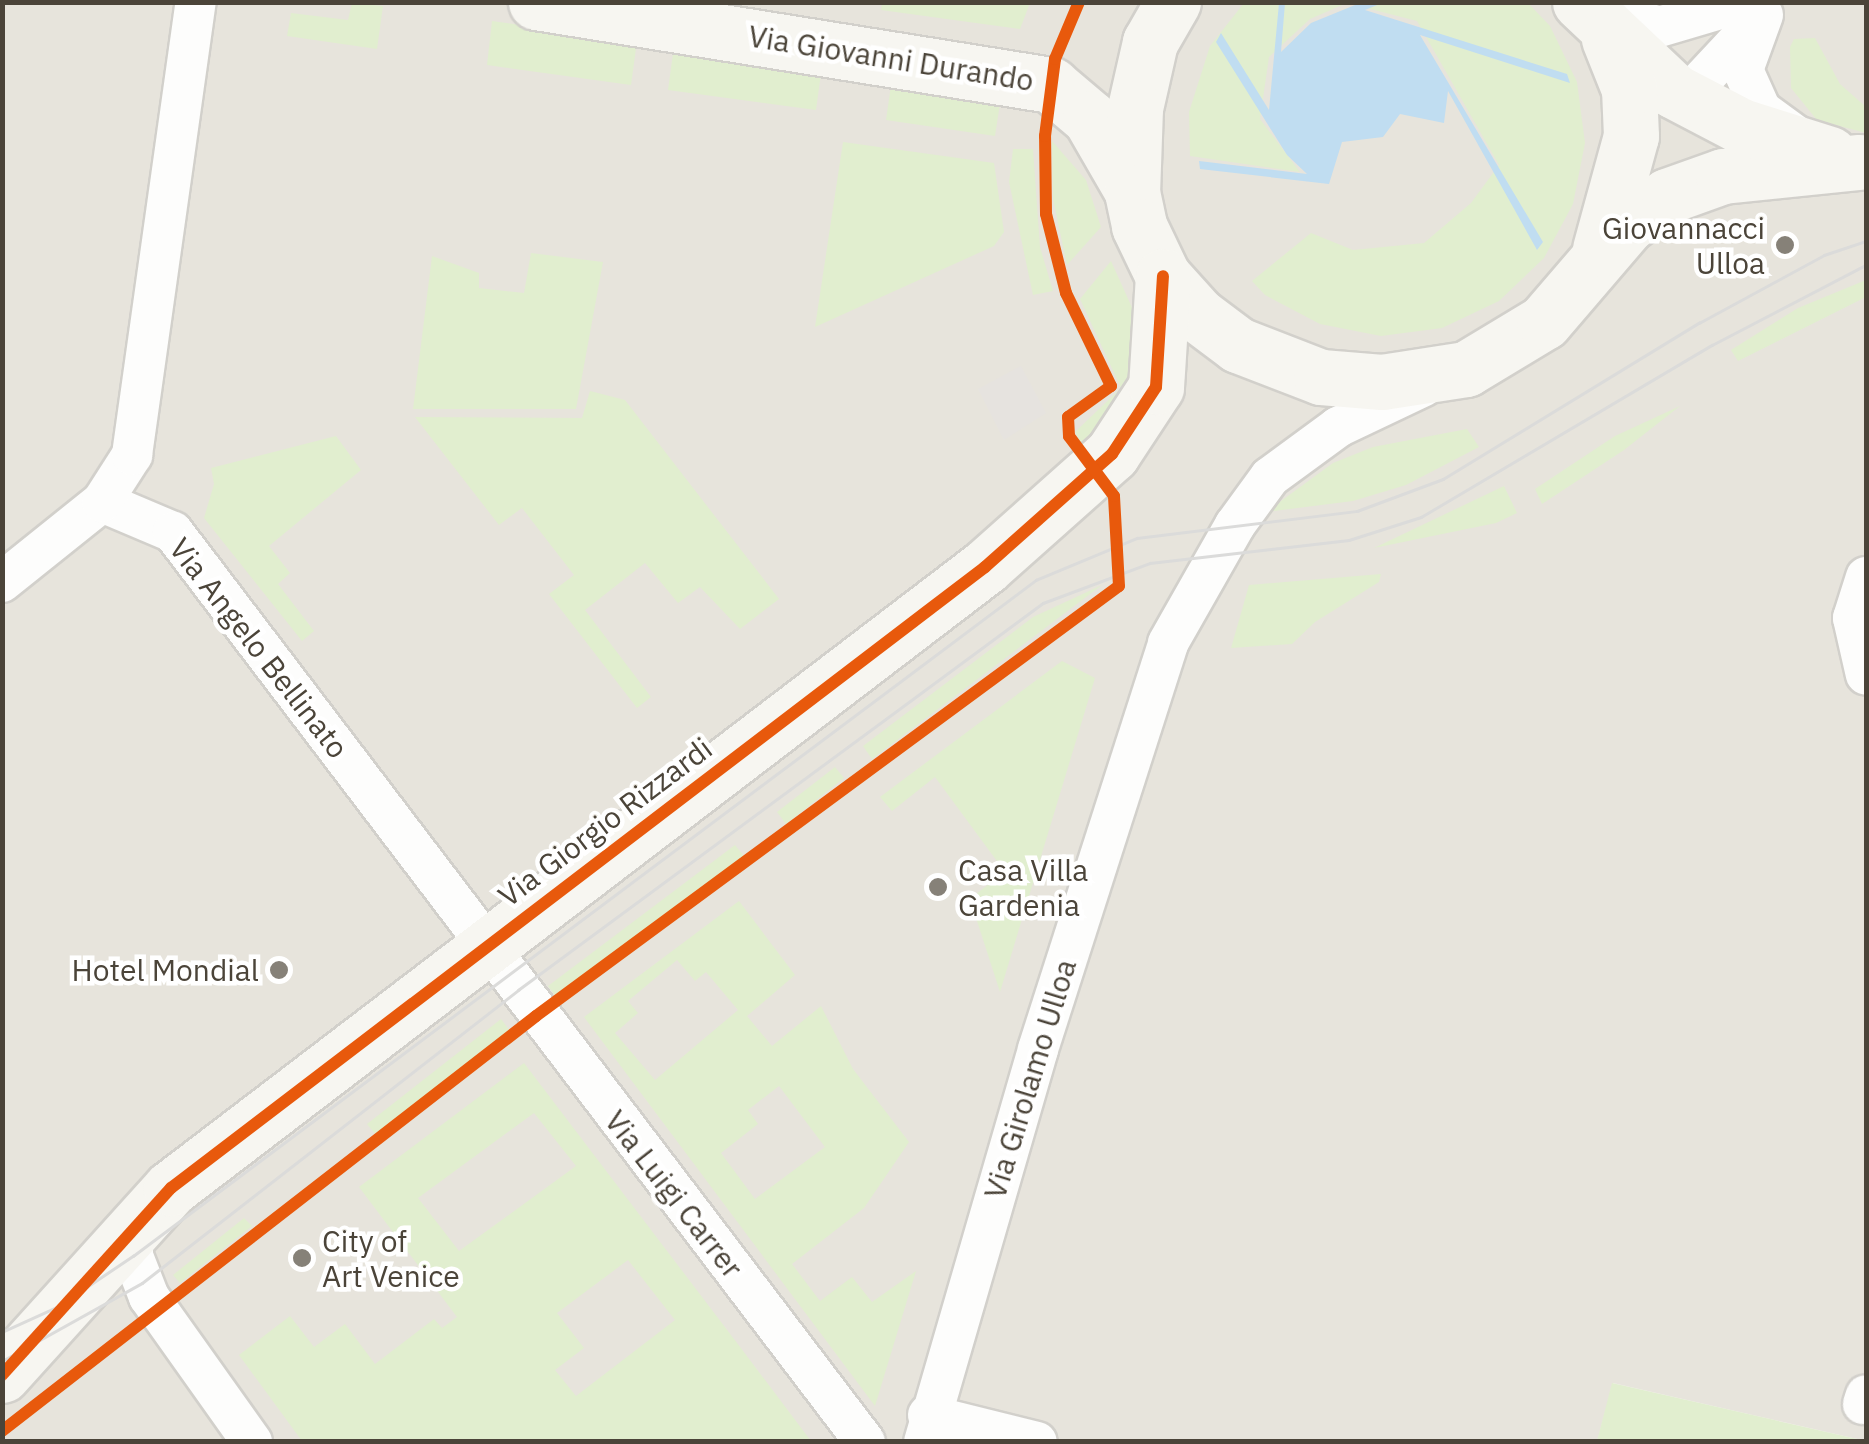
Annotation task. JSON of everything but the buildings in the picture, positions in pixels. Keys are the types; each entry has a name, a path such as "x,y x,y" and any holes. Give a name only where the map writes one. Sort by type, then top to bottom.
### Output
{"street":[{"path":"2,582 102,502 132,455 196,2"},
{"name":"Via Giovanni Durando","path":"536,2 1051,85 1090,118 1132,192"},
{"path":"1173,2 1140,71 1132,192 1139,226 1162,276 1220,332 1293,369 1382,382 1446,375 1528,336 1626,225 1683,188 1723,176 1862,163"},
{"path":"1591,11 1659,27 1760,7"},
{"path":"1593,260 1685,98 1760,7"},
{"path":"1760,7 1743,62 1761,110 1790,133 1862,163"},
{"path":"1591,11 1685,98 1763,134 1862,163"},
{"path":"1591,11 1622,64 1631,110 1627,164 1593,260"},
{"name":"Via Giorgio Rizzardi","path":"2,1374 133,1225 484,945 984,567 1112,454 1156,387 1162,276"},
{"name":"Via Girolamo Ulloa","path":"926,1428 1168,643 1234,525 1270,477 1338,427 1446,375"},
{"name":"Via Angelo Bellinato","path":"102,502 173,532 484,945"},
{"path":"1866,577 1853,618 1866,676"},
{"name":"Via Luigi Carrer","path":"484,945 865,1442"},
{"path":"133,1225 142,1284 252,1442"},
{"path":"926,1428 1037,1442"}],"shaded area":[{"path":"3,3 1866,3 1866,1441 1613,1383 1597,1442 3,1442"},
{"path":"1021,366 1046,413 1004,440 978,389"}],"green space":[{"path":"882,2 1030,3 1020,29 881,10"},
{"path":"352,3 383,6 377,49 287,36 291,13 348,20"},
{"path":"1244,3 1347,3 1310,19 1269,57 1260,119 1300,172 1190,156 1189,112 1210,46"},
{"path":"1347,3 1528,3 1550,26 1577,82 1585,143 1573,204 1544,258 1499,301 1442,328 1381,336 1320,324 1265,295 1252,281 1311,233 1353,250 1424,243 1471,203 1499,165 1417,21"},
{"path":"492,21 637,41 631,85 487,65"},
{"path":"1815,38 1840,84 1866,107 1866,133 1817,120 1791,88 1790,47 1794,39"},
{"path":"674,46 822,66 816,110 668,90"},
{"path":"892,78 1001,97 995,136 886,120"},
{"path":"1052,141 1086,180 1101,227 1067,265 1053,199"},
{"path":"843,142 994,163 1004,232 994,246 815,327"},
{"path":"1013,149 1033,149 1040,247 1053,291 1033,295 1009,182"},
{"path":"531,253 603,262 576,409 413,409 432,256 479,273 479,288 524,293"},
{"path":"1111,261 1139,323 1129,394 1083,447 1075,432 1121,388 1080,299"},
{"path":"1866,280 1866,297 1738,361 1731,350 1798,308"},
{"path":"590,391 625,400 779,599 740,629 700,587 678,603 645,563 585,610 651,697 637,708 549,594 574,575 522,508 499,525 415,417 582,418"},
{"path":"1680,406 1624,450 1542,504 1535,489 1615,436"},
{"path":"1467,429 1479,447 1406,485 1353,501 1266,512 1333,463 1373,447"},
{"path":"336,436 361,470 269,546 290,573 278,584 314,631 302,641 204,518 214,484 211,468"},
{"path":"1504,486 1517,513 1496,523 1374,548"},
{"path":"1381,574 1379,582 1315,622 1292,644 1231,648 1249,585"},
{"path":"1102,585 872,759 863,746 1033,617"},
{"path":"1062,661 1095,678 1000,992 977,921 964,903 1005,872 935,777 892,811 880,797"},
{"path":"835,767 844,778 786,824 777,812"},
{"path":"735,845 744,856 557,998 548,986"},
{"path":"739,901 795,975 747,1016 772,1046 821,1006 853,1069 909,1142 864,1208 792,1264 820,1301 852,1277 872,1302 916,1271 875,1406 584,1017","holes":["677,960 695,981 706,972 738,1010 655,1080 615,1033 638,1013 628,1001","779,1086 825,1147 755,1199 721,1153 758,1124 748,1110"]},
{"path":"501,1019 510,1031 376,1135 367,1124"},
{"path":"524,1063 811,1441 302,1441 239,1355 290,1316 314,1347 345,1324 375,1364 434,1319 442,1328 457,1317 359,1187","holes":["534,1113 576,1166 459,1251 418,1198","628,1260 675,1320 576,1396 555,1370 584,1348 557,1313"]},
{"path":"244,1218 252,1226 180,1283 173,1275"},
{"path":"1612,1383 1866,1441 1597,1441"}],"water":[{"path":"1279,3 1285,3 1281,52 1311,23 1360,3 1382,3 1365,10 1567,74 1570,83 1420,35 1543,242 1537,250 1448,91 1444,123 1400,114 1383,137 1342,142 1329,184 1200,169 1199,161 1307,174 1287,155 1216,42 1221,33 1269,110"}],"tram line":[{"path":"2,1332 57,1307 133,1256 1036,580 1137,538 1357,511 1443,479 1699,323 1824,255 1866,241"},
{"path":"2,1361 142,1283 518,990 1043,603 1150,563 1349,540 1421,517 1712,345 1866,265"}],"cycle path":[{"path":"2,1431 536,1016 1119,586 1114,496 1069,436 1068,417 1111,386 1066,293 1046,214 1045,136 1055,59 1079,2"},
{"path":"2,1375 171,1188 985,567 1112,454 1156,387 1163,276"}],"place":[{"name":"Giovannacci Ulloa","path":"1785,245"},
{"name":"Casa Villa Gardenia","path":"938,887"},
{"name":"Hotel Mondial","path":"279,970"},
{"name":"City of Art Venice","path":"302,1258"}]}
